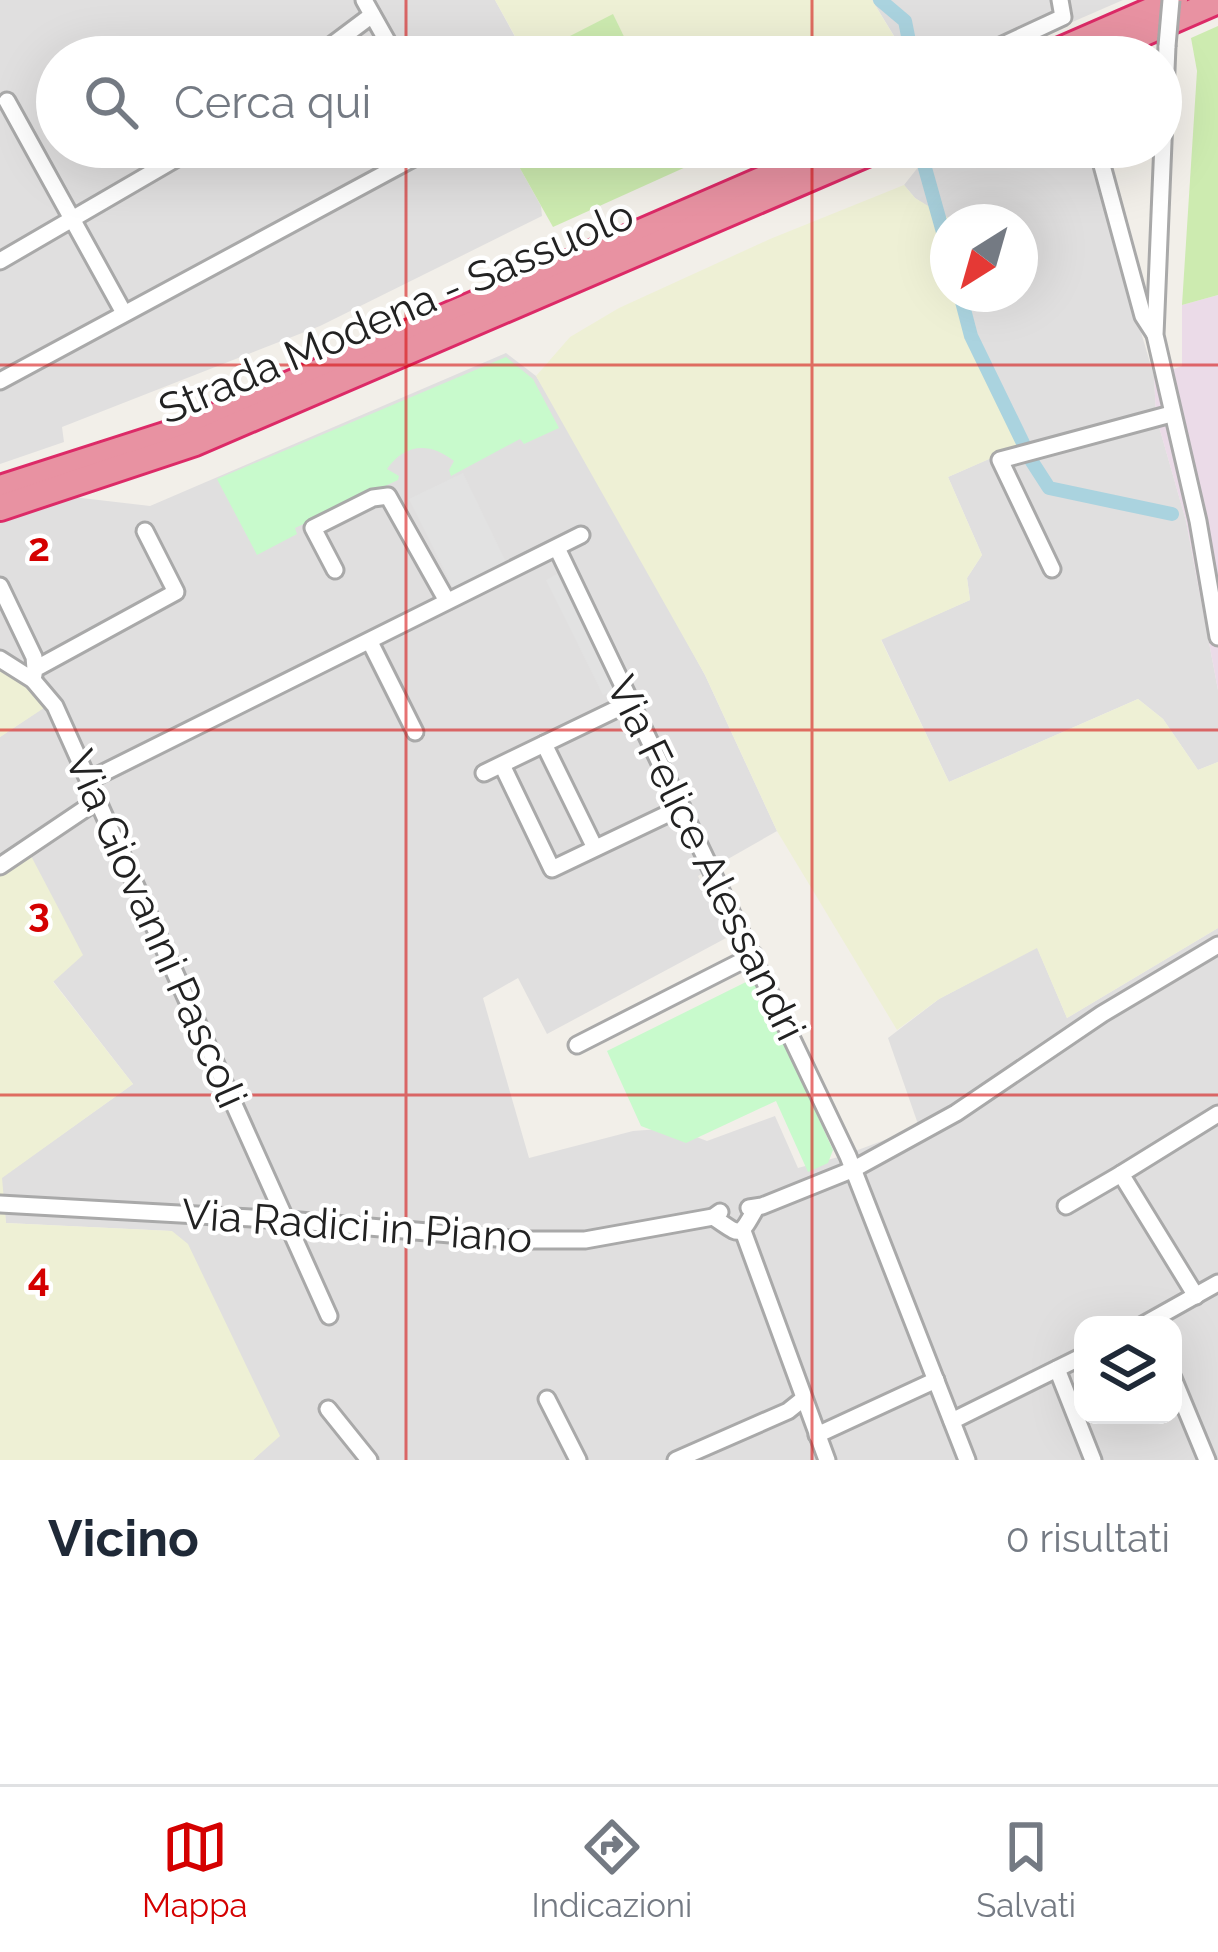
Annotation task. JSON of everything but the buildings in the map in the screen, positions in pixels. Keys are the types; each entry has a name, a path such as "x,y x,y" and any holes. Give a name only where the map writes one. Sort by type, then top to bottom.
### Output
{"highway":[{"path":"1092,36 1173,0"},
{"path":"1137,36 1218,1"},
{"name":"Strada Modena - Sassuolo","path":"0,488 190,427 788,168"},
{"name":"Strada Modena - Sassuolo","path":"0,508 194,443 834,168"}],"street":[{"path":"1022,36 1063,17 1060,0"},
{"path":"1168,36 1173,0"},
{"path":"338,36 368,8 384,36"},
{"path":"7,101 36,154"},
{"path":"44,168 124,313"},
{"path":"0,261 161,168"},
{"path":"0,381 396,168"},
{"path":"1103,168 1143,316 1155,335"},
{"path":"1162,168 1155,335 1198,520 1218,637"},
{"path":"1052,569 1000,460 1171,414"},
{"path":"335,570 313,528 373,498 388,496 447,602"},
{"path":"34,675 176,592 145,531"},
{"path":"89,780 581,535"},
{"name":"Via Felice Alessandri","path":"557,548 854,1169 967,1460"},
{"path":"0,586 34,657 34,675"},
{"path":"370,642 415,732"},
{"name":"Via Giovanni Pascoli","path":"0,659 34,675 56,706 329,1316"},
{"path":"484,773 631,702"},
{"path":"544,744 595,848"},
{"path":"502,765 552,868 682,807"},
{"path":"0,866 98,800"},
{"name":"Via Radici in Piano","path":"0,1204 288,1220 520,1240 585,1240 718,1216 731,1201 746,1222 956,1112 1102,1014 1218,945"},
{"path":"577,1045 754,956"},
{"path":"1066,1206 1218,1114"},
{"path":"1121,1174 1196,1296"},
{"path":"718,1216 726,1229 746,1222 827,1460"},
{"path":"1162,1316 1218,1283"},
{"path":"952,1421 1074,1360"},
{"path":"1057,1369 1093,1460"},
{"path":"817,1435 936,1380"},
{"path":"547,1399 578,1460"},
{"path":"676,1460 788,1411 803,1399"},
{"path":"1182,1400 1207,1460"},
{"path":"328,1409 369,1460"}],"shaded area":[{"path":"0,0 495,0 515,36 36,36 36,168 520,168 542,216 320,326 62,427 64,442 0,464"},
{"path":"872,0 1123,0 1040,36 894,36"},
{"path":"917,168 1092,168 1154,376 1156,416 1186,521 1218,690 1218,762 1198,770 1163,719 1138,699 949,782 881,639 970,600 967,578 982,555 948,477 1025,443 975,338 968,312 1038,312 1038,204 930,204 930,208 904,185"},
{"path":"1218,295 1218,690 1186,521 1156,416 1154,376 1182,366 1182,305"},
{"path":"506,353 536,376 705,675 777,831 698,876 728,937 547,1034 518,978 483,998 529,1158 633,1131 673,1128 707,1141 775,1116 798,1168 842,1156 919,1127 888,1038 939,999 1037,947 1067,1018 1218,928 1218,1460 253,1460 279,1435 171,1231 6,1223 1,1178 133,1084 53,981 30,855 0,875 0,737 46,706 24,683 0,670 0,519 73,497 150,506"},
{"path":"463,473 506,562 453,588 409,499"},
{"path":"557,574 614,690 603,695 546,580"}],"green space":[{"path":"495,0 872,0 894,36 624,36 613,15 571,36 515,36"},
{"path":"613,14 624,36 570,36"},
{"path":"1218,26 1218,295 1182,305 1197,71 1191,38"},
{"path":"520,168 684,168 553,227"},
{"path":"904,185 930,207 930,312 968,312 975,338 1026,443 948,477 982,555 967,578 970,600 881,640 949,782 1138,699 1163,719 1198,770 1218,762 1218,928 1067,1018 1037,948 939,999 897,1030 777,831 705,675 536,376 570,337 619,308"},
{"path":"506,357 533,379 559,428 524,444 520,439 451,476 454,461 445,455 427,448 410,450 387,469 398,480 295,528 297,534 257,555 217,479"},
{"path":"0,670 24,683 47,706 0,737"},
{"path":"30,854 83,955 53,982 133,1084 2,1178 6,1223 172,1231 188,1244 280,1436 253,1460 0,1460 0,875"},
{"path":"754,978 769,1020 775,1023 833,1150 828,1163 808,1172 776,1101 686,1143 641,1126 607,1051"}],"waterway":[{"path":"880,0 905,21 908,36"},
{"path":"925,168 935,204"},
{"path":"965,312 971,336 1023,443"},
{"path":"1029,457 1049,488 1172,514"}]}
